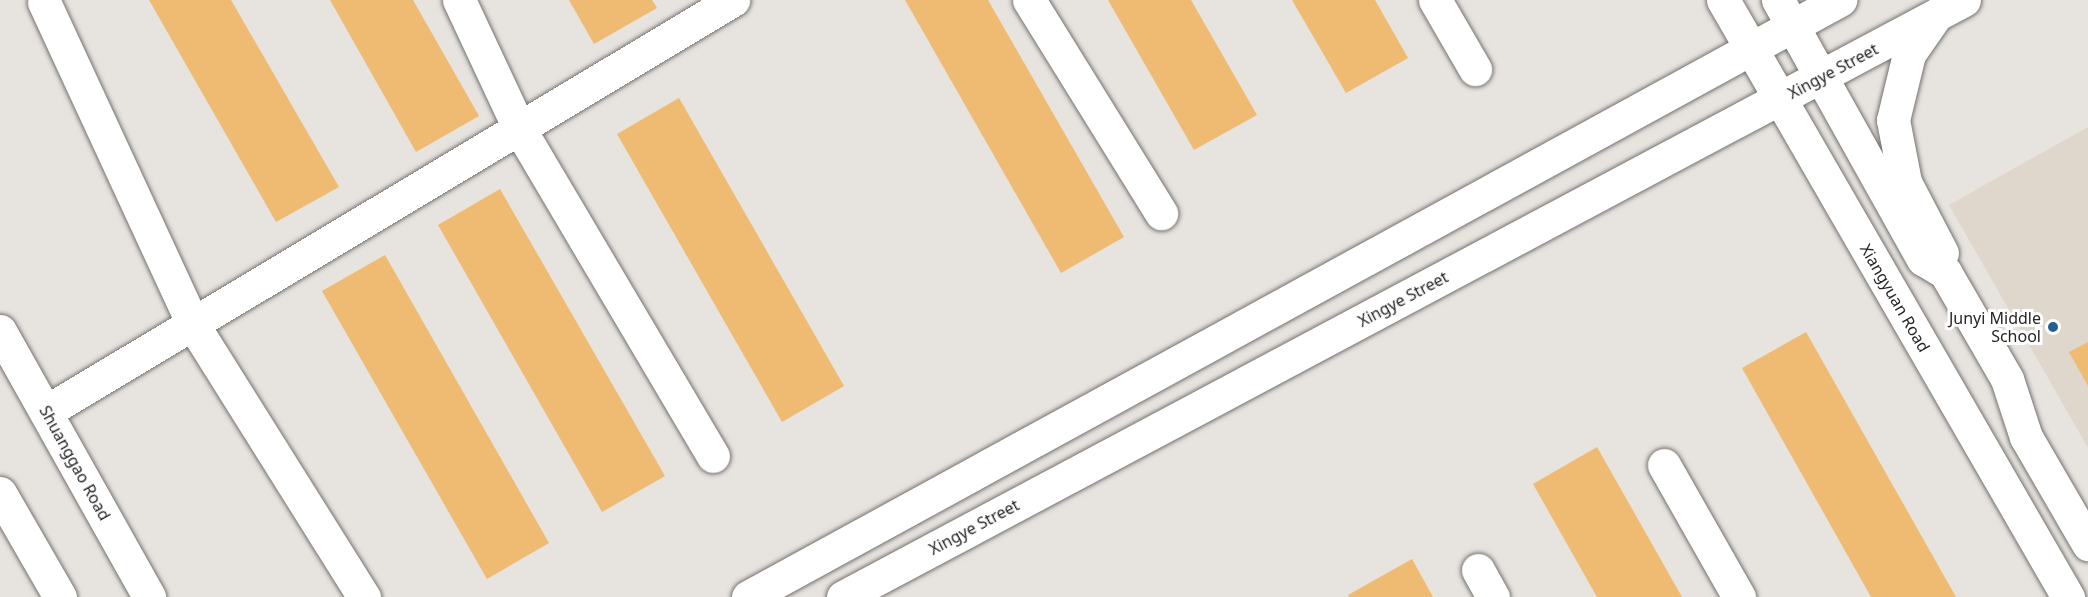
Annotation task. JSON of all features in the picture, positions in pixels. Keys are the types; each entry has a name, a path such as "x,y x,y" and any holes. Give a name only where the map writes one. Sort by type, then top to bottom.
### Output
{"street":[{"path":"459,0 519,128 713,456"},
{"path":"47,411 733,0"},
{"path":"1029,0 1161,213"},
{"path":"1435,0 1475,69"},
{"name":"Xiangyuan Road","path":"1723,0 2067,597"},
{"path":"748,597 1751,48 1785,13 1840,0"},
{"path":"44,2 125,189 192,323 364,597"},
{"path":"1950,7 1909,54 1893,120 1905,182 1941,246 1945,272 2007,379 2026,437 2088,544"},
{"name":"Xingye Street","path":"843,597 1950,7"},
{"path":"1785,13 1923,259 1945,272"},
{"name":"Shuanggao Road","path":"0,331 47,411 149,597"},
{"path":"1664,465 1739,597"},
{"path":"0,494 60,597"}],"shaded area":[{"name":"Junyi Middle School","path":"2088,127 2088,448 1949,205"}],"building":[{"path":"149,0 231,0 339,187 276,222"},
{"path":"330,0 413,0 479,116 416,152"},
{"path":"569,0 652,0 657,8 594,44"},
{"path":"905,0 988,0 1124,237 1061,273"},
{"path":"1108,0 1191,0 1257,115 1194,150"},
{"path":"1292,0 1375,0 1408,58 1346,93"},
{"path":"679,98 844,386 782,422 617,134"},
{"path":"500,189 665,476 602,512 438,225"},
{"path":"385,255 549,543 487,579 322,291"},
{"path":"1806,332 1956,597 1871,597 1742,368"},
{"path":"2088,342 2088,386 2069,352"},
{"path":"1597,447 1682,597 1597,597 1533,484"},
{"path":"1412,559 1433,597 1349,597 1348,595"}],"place":[{"name":"Junyi Middle School","path":"2053,327"}]}
